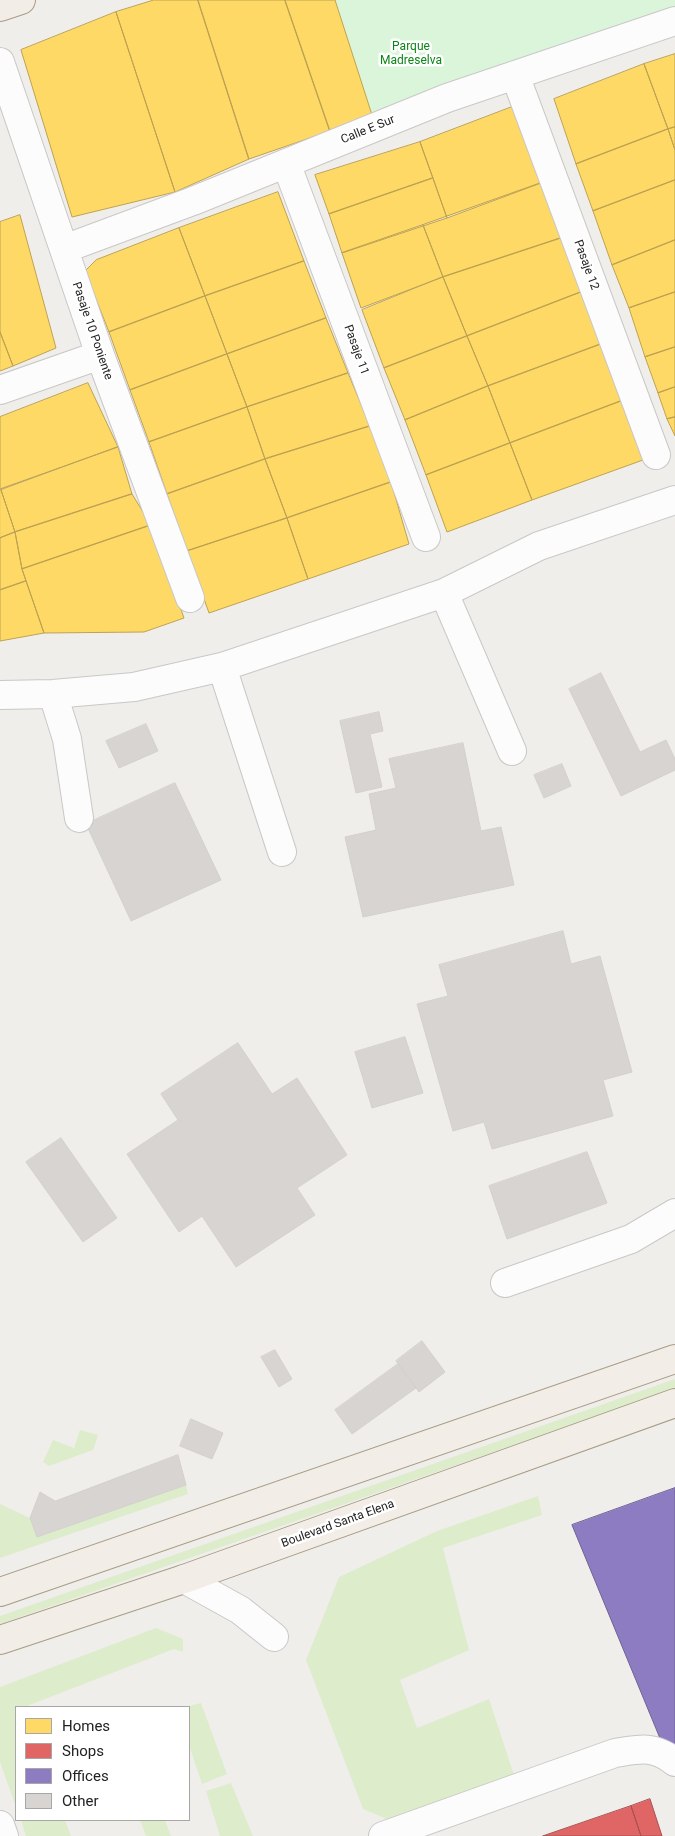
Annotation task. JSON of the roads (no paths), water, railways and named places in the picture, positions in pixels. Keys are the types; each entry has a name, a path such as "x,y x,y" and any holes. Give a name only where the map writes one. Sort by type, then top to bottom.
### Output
{"main road":[{"path":"0,7 22,0"},
{"path":"0,1592 675,1359"},
{"name":"Boulevard Santa Elena","path":"0,1640 184,1579 675,1403"},
{"path":"0,1608 55,1590 74,1580 102,1557"}],"street":[{"name":"Calle E Sur","path":"64,249 193,201 447,98 675,22"},
{"name":"Pasaje 10 Poniente","path":"0,62 100,356 190,598"},
{"name":"Pasaje 12","path":"515,75 656,455"},
{"name":"Pasaje 11","path":"286,163 426,537"},
{"path":"0,390 100,356"},
{"path":"0,695 53,694 134,688 222,667 444,593 538,546 675,500"},
{"path":"444,593 512,751"},
{"path":"222,667 282,852"},
{"path":"53,694 66,739 79,818"},
{"path":"505,1283 631,1239 675,1213"},
{"path":"184,1579 240,1610 274,1637"},
{"path":"383,1836 615,1753 645,1748 664,1754 675,1762"},
{"path":"0,1825 4,1836"}],"park label":[{"name":"Parque Madreselva","path":"411,54"}]}
